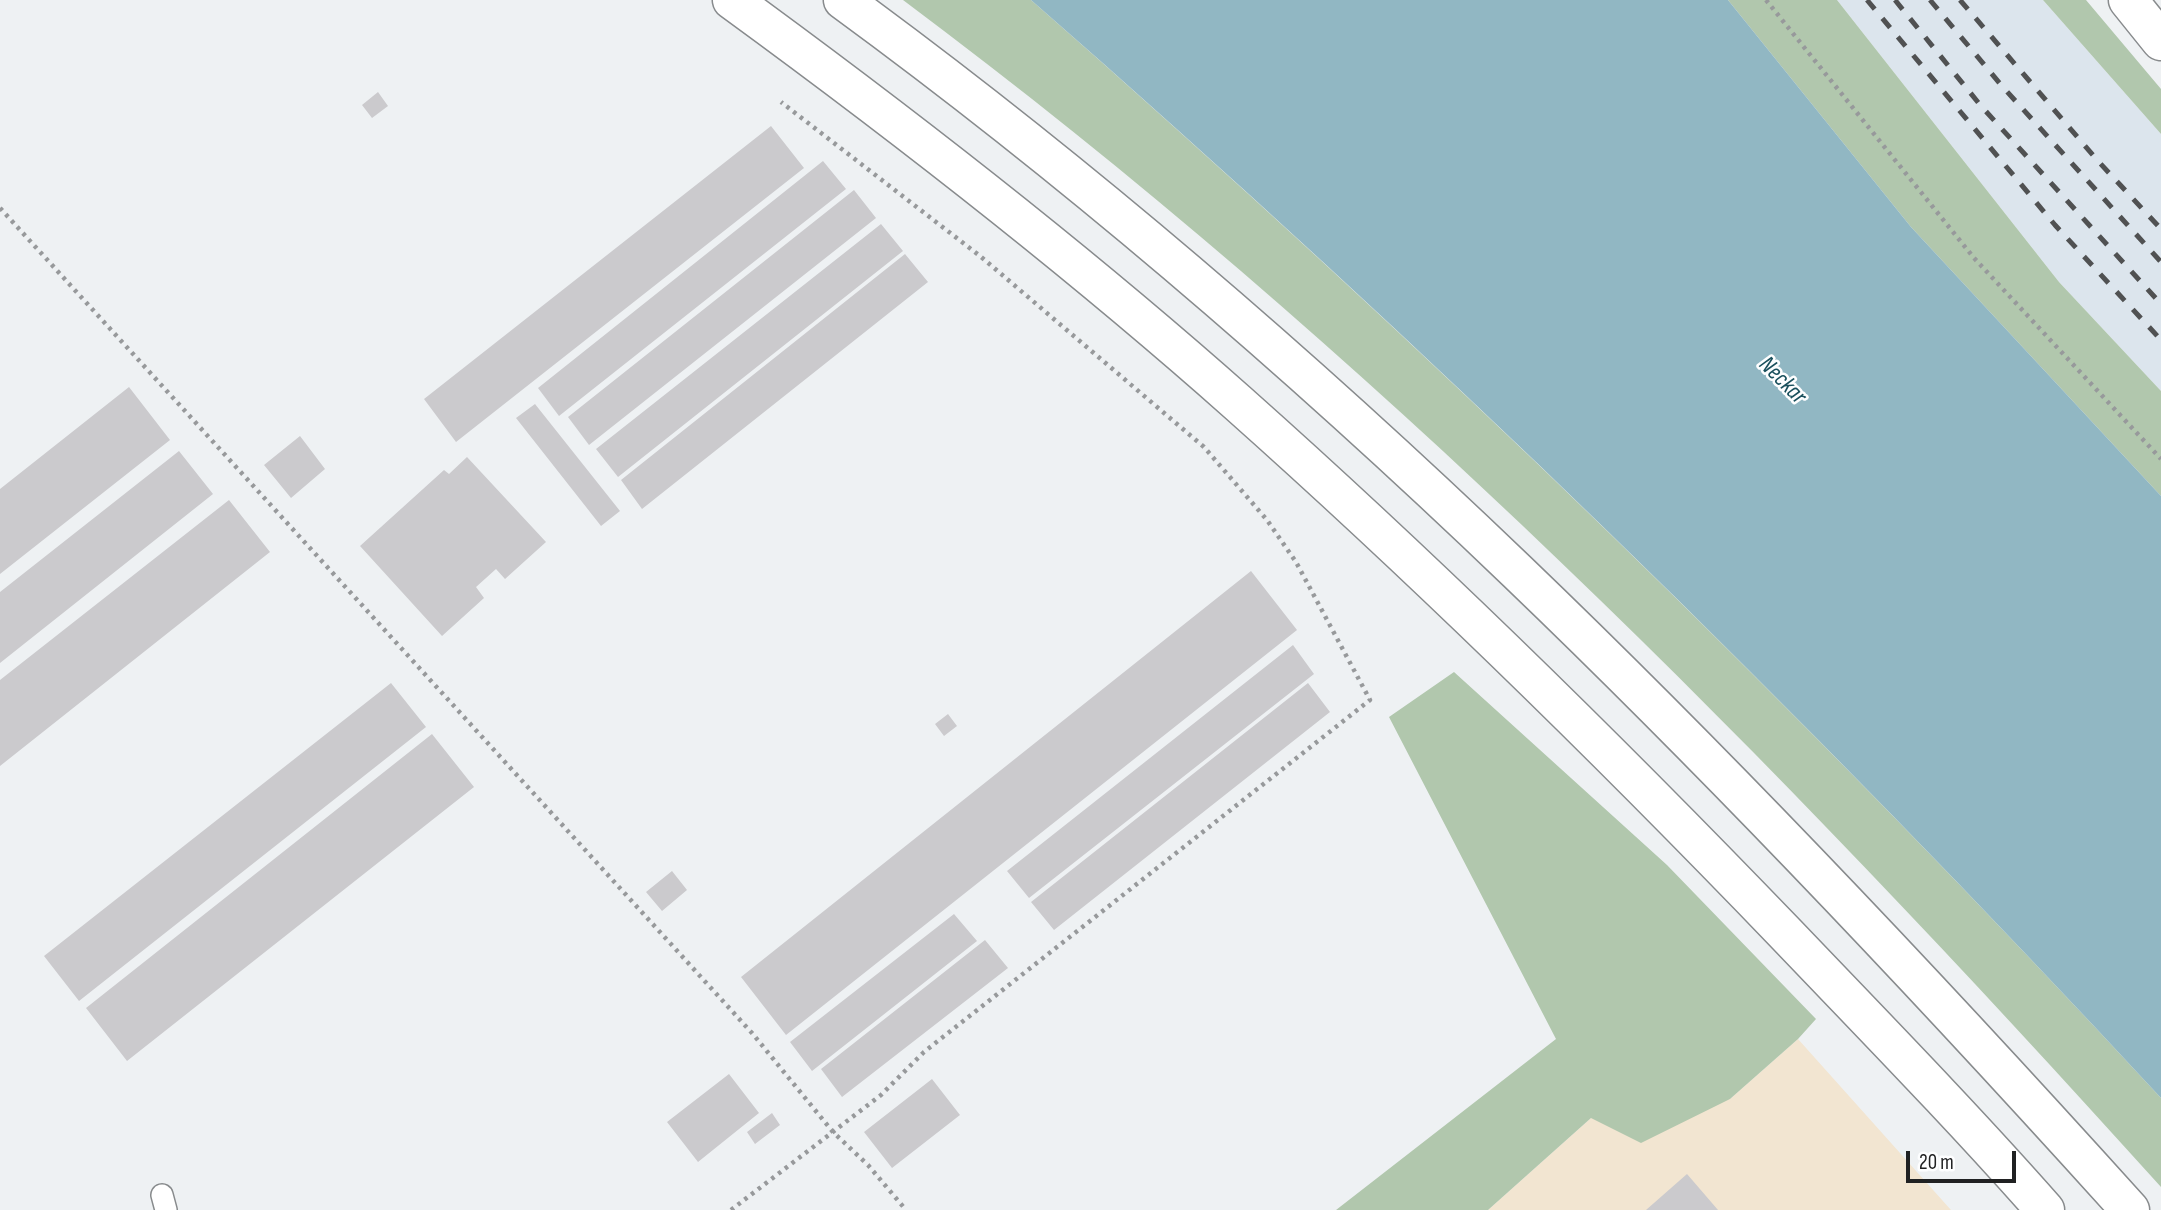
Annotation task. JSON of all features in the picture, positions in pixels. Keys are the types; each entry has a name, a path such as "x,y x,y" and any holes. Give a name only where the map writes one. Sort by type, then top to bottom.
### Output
{"main road":[{"path":"732,0 917,138 1049,243 1236,401 1374,526 1475,620 1700,845 2045,1210"},
{"path":"843,0 1035,147 1195,279 1452,507 1699,749 1993,1058 2130,1210"},
{"path":"2128,0 2161,41"}],"path":[{"path":"1766,0 1974,258 2161,459"},
{"path":"731,1210 881,1095 924,1052 1370,700 1296,562 1267,520 1204,447 980,256 781,102"},
{"path":"0,208 752,1033 833,1132 868,1165 906,1210"}],"shaded area":[{"path":"1837,0 2043,0 2161,134 2161,391 2059,282"},
{"path":"1798,1039 1951,1210 1488,1210 1591,1118 1730,1099"}],"green space":[{"path":"903,0 1031,0 1324,263 1468,398 1751,672 2026,954 2161,1098 2161,1187 1867,869 1716,714 1561,562 1403,415 1241,271 1074,133"},
{"path":"1728,0 1837,0 2059,282 2161,391 2161,496 1911,227"},
{"path":"2043,0 2086,0 2161,89 2161,134"},
{"path":"1454,672 1667,865 1816,1019 1798,1039 1730,1099 1641,1143 1591,1118 1488,1210 1336,1210 1556,1039 1389,717"}],"water":[{"name":"Neckar","path":"1031,0 1728,0 1911,227 2161,496 2161,1098 1890,812 1611,534 1324,263"}],"building":[{"path":"378,92 388,106 372,118 362,105"},
{"path":"771,126 804,168 456,442 424,399"},
{"path":"823,161 846,189 559,416 538,388"},
{"path":"854,190 876,218 589,445 568,417"},
{"path":"881,224 903,251 618,477 596,449"},
{"path":"905,254 928,282 642,509 621,480"},
{"path":"129,387 170,440 0,574 0,489"},
{"path":"535,404 620,511 601,526 516,418"},
{"path":"300,436 325,469 291,498 264,465"},
{"path":"179,451 213,494 0,663 0,592"},
{"path":"467,457 546,542 505,579 496,569 476,587 484,598 442,636 360,546 444,470 449,474"},
{"path":"229,500 270,552 0,766 0,680"},
{"path":"1251,571 1297,630 786,1035 741,977"},
{"path":"1293,645 1314,674 1029,898 1007,871"},
{"path":"391,683 426,727 79,1001 44,956"},
{"path":"1308,683 1330,712 1054,930 1031,902"},
{"path":"948,714 957,726 944,736 935,724"},
{"path":"432,734 474,787 127,1061 86,1008"},
{"path":"672,871 687,890 662,911 646,892"},
{"path":"954,914 977,941 812,1071 790,1042"},
{"path":"985,940 1008,968 842,1097 821,1069"},
{"path":"729,1074 759,1113 698,1162 667,1122"},
{"path":"932,1079 960,1115 892,1168 864,1132"},
{"path":"772,1113 780,1125 755,1144 747,1132"},
{"path":"1687,1174 1718,1210 1646,1210"}],"railway":[{"path":"1867,0 2055,225 2161,340"},
{"path":"1895,0 1981,106 2161,304"},
{"path":"1930,0 2002,86 2161,262"},
{"path":"1960,0 2098,161 2161,229"}]}
